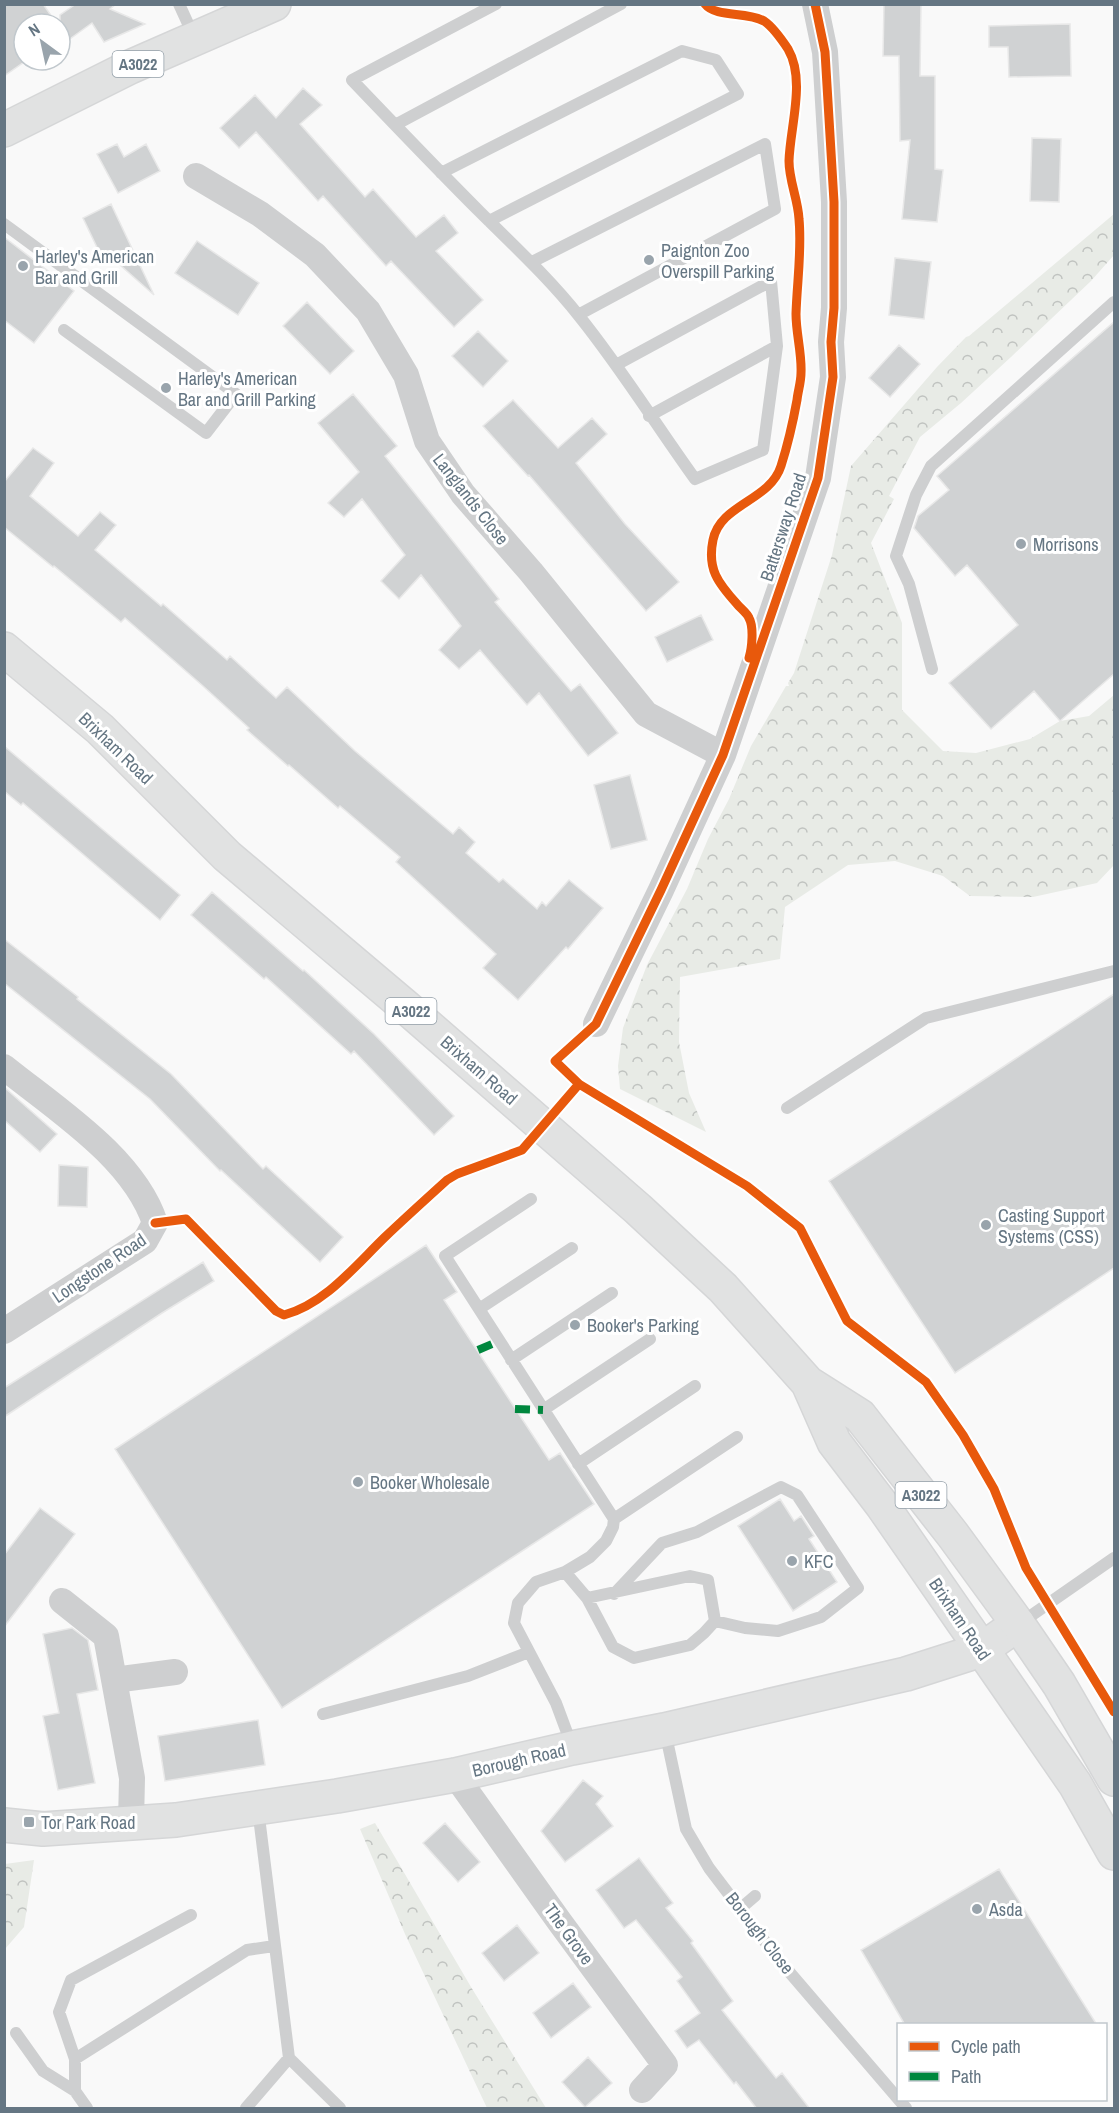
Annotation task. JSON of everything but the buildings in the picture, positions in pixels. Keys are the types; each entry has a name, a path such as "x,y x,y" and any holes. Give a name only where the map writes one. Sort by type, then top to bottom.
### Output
{"main road":[{"name":"A3022","path":"4,130 130,67 274,4"},
{"name":"Brixham Road","path":"4,649 100,729 227,856 407,1008 638,1209 723,1288 808,1383 860,1416 953,1535 1059,1684 1114,1779"},
{"name":"Brixham Road","path":"808,1383 834,1442 882,1506 1075,1784 1114,1853"},
{"name":"Borough Road","path":"4,1825 43,1829 176,1820 337,1796 455,1775 906,1674 981,1650 1017,1624"}],"street":[{"name":"Battersway Road","path":"596,1024 723,755 818,478 833,377 831,342 834,308 834,202 825,52 815,4"},
{"name":"Langlands Close","path":"196,176 260,214 315,255 368,311 406,375 427,441 463,494 531,572 646,714 723,755"},
{"name":"Longstone Road","path":"4,1067 93,1137 137,1187 150,1208 155,1223 146,1241 4,1331"},
{"path":"62,1601 106,1636 132,1778 131,1823"},
{"path":"114,1680 175,1672"},
{"name":"The Grove","path":"455,1775 665,2065 642,2090"}],"lane":[{"path":"179,4 195,40"},
{"path":"496,4 352,80 441,173 532,262 578,315 616,365 649,416 695,479 763,450 777,346 771,281 616,365"},
{"path":"395,125 621,4"},
{"path":"441,173 682,51 716,60 738,94 489,221"},
{"path":"532,262 765,144 775,209 578,315"},
{"path":"4,224 236,394 206,434 64,330"},
{"path":"932,669 909,584 896,556 916,495 931,465 1114,302"},
{"path":"649,416 777,346"},
{"path":"787,1108 926,1018 1114,971"},
{"path":"531,1199 445,1256 614,1519 606,1541 590,1557 565,1572 536,1582 518,1603 514,1623 556,1703 572,1748"},
{"path":"479,1309 572,1248"},
{"path":"511,1360 612,1293"},
{"path":"543,1410 650,1339"},
{"path":"578,1464 695,1386"},
{"path":"614,1519 737,1437"},
{"path":"614,1594 662,1543 697,1532 781,1487 797,1495 858,1588 821,1617 778,1632 715,1621"},
{"path":"1017,1624 1114,1558"},
{"path":"565,1572 587,1598 613,1647 634,1658 690,1645 715,1621"},
{"path":"587,1598 690,1576 708,1580 715,1621"},
{"path":"322,1714 468,1676 529,1652"},
{"name":"Borough Close","path":"664,1730 686,1829 709,1868 779,1960 897,2098"},
{"path":"258,1808 289,2058 340,2109"},
{"path":"741,1908 755,1896"},
{"path":"75,2091 75,2059 59,2012 71,1980 191,1915"},
{"path":"75,2059 247,1950 274,1946"},
{"path":"15,2033 43,2071 75,2091 87,2109"},
{"path":"246,2109 289,2058"}],"green space":[{"path":"1114,214 1114,255 1091,281 1011,357 920,437 889,496 894,499 871,543 902,623 902,710 943,751 976,753 1030,739 1060,721 1089,716 1114,695 1114,865 1097,883 1033,897 970,896 943,876 895,861 848,865 785,907 780,959 680,977 679,1042 689,1093 706,1132 620,1089 618,1066 623,1028 647,965 687,889 751,746 786,686 789,686 788,683 794,673 832,555 851,466 966,337"},
{"path":"375,1823 471,1987 546,2108 487,2108 405,1934 360,1829"},
{"path":"34,1860 24,1927 5,1949 5,1864"}],"marked path":[{"path":"478,1350 499,1341"},
{"path":"515,1409 543,1410"}],"cycle path":[{"path":"705,4 716,11 749,16 764,21 788,49 796,75 796,104 789,161 800,231 796,314 801,366 800,383 788,441 775,478 767,487 725,518 717,528 712,550 713,567 719,582 747,614 751,622 752,638 749,658"},
{"path":"815,4 825,52 834,202 834,308 831,342 833,377 818,478 723,755 596,1024 555,1061 579,1084 747,1186 800,1228 847,1321 926,1382 963,1435 994,1489 1026,1568 1114,1712"},
{"path":"155,1223 186,1219 276,1311 284,1315 313,1302 339,1283 447,1180 457,1174 522,1150 579,1084"}],"place":[{"name":"Paignton Zoo Overspill Parking","path":"649,260"},
{"name":"Harley's American Bar and Grill","path":"23,266"},
{"name":"Harley's American Bar and Grill Parking","path":"166,388"},
{"name":"Morrisons","path":"1021,544"},
{"name":"Casting Support Systems (CSS)","path":"986,1225"},
{"name":"Booker's Parking","path":"575,1325"},
{"name":"Booker Wholesale","path":"358,1482"},
{"name":"KFC","path":"792,1561"},
{"name":"Tor Park Road","path":"29,1822"},
{"name":"Asda","path":"977,1909"}]}
